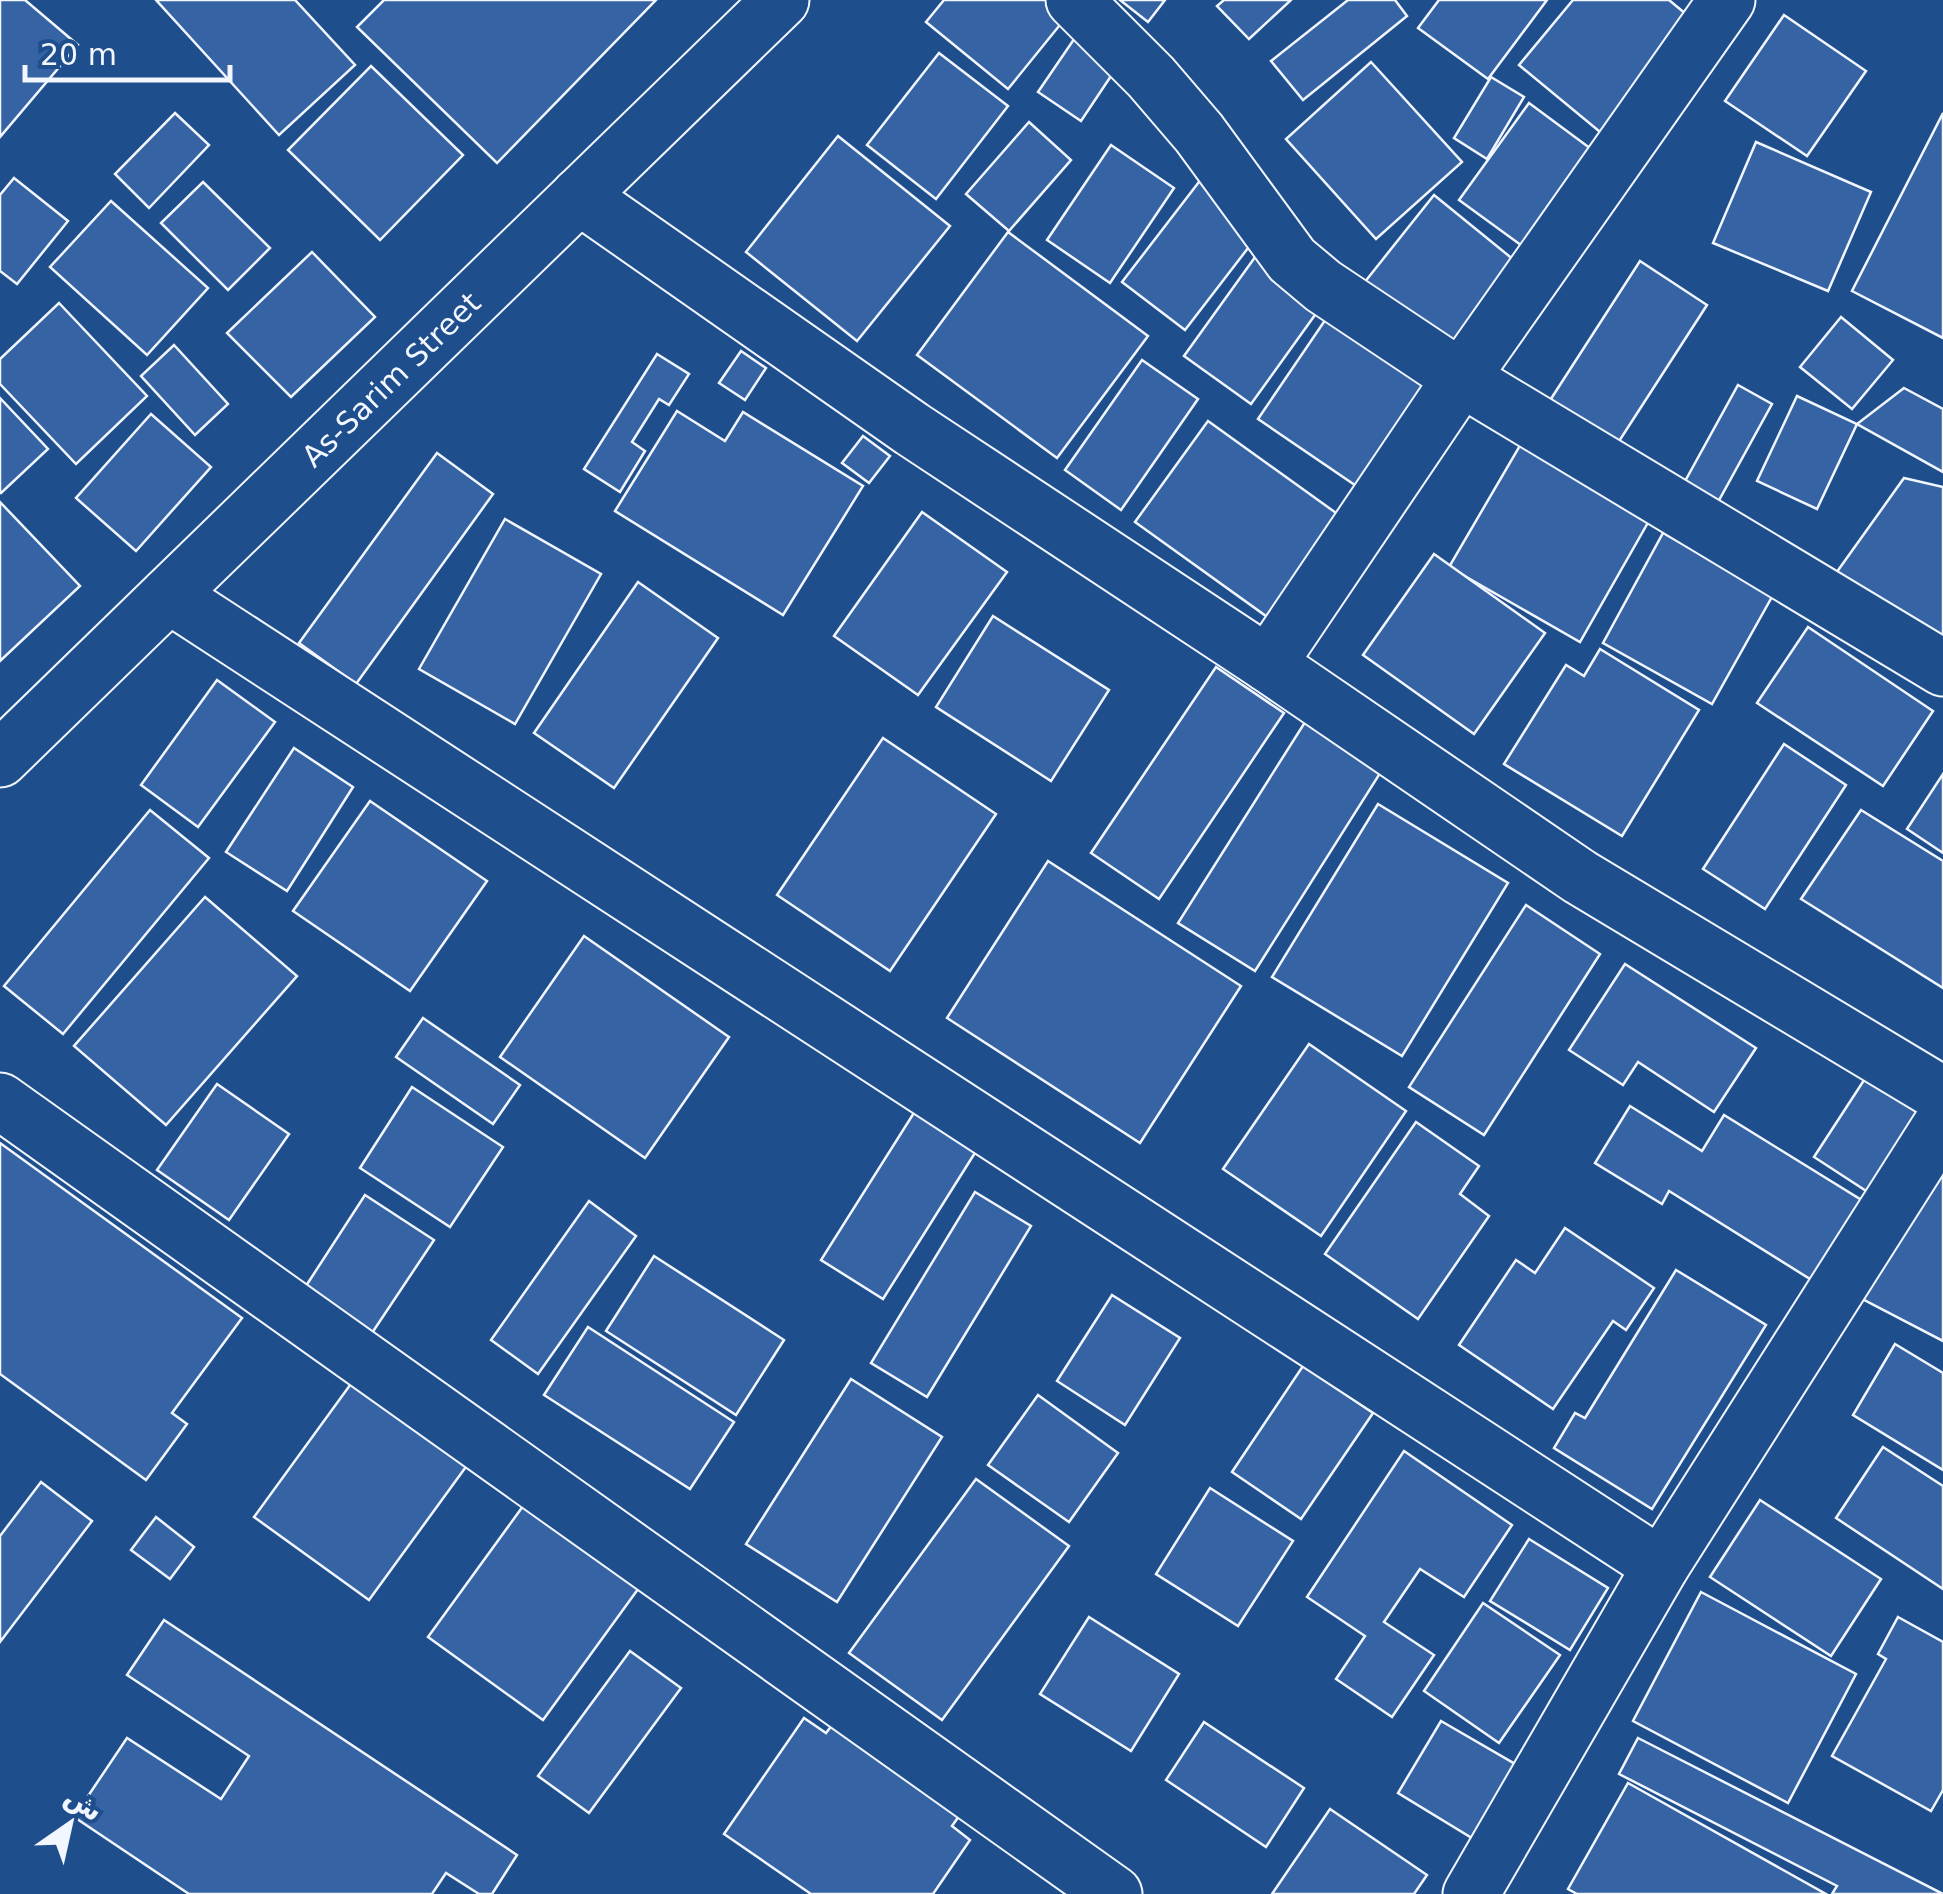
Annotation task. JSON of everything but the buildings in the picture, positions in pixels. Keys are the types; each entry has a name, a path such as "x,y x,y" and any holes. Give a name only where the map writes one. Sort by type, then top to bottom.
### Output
{"street":[{"name":"As-Sarim Street","path":"0,759 781,0"},
{"path":"1074,0 1115,39 1199,134 1292,260 1323,286 1461,378 1943,668"},
{"path":"1268,664 1461,378 1727,0"},
{"path":"579,196 912,429 1268,664 1580,877 1943,1095"},
{"path":"169,595 1662,1566"},
{"path":"0,1101 1114,1894"},
{"path":"1470,1894 1662,1566 1943,1122"}]}
